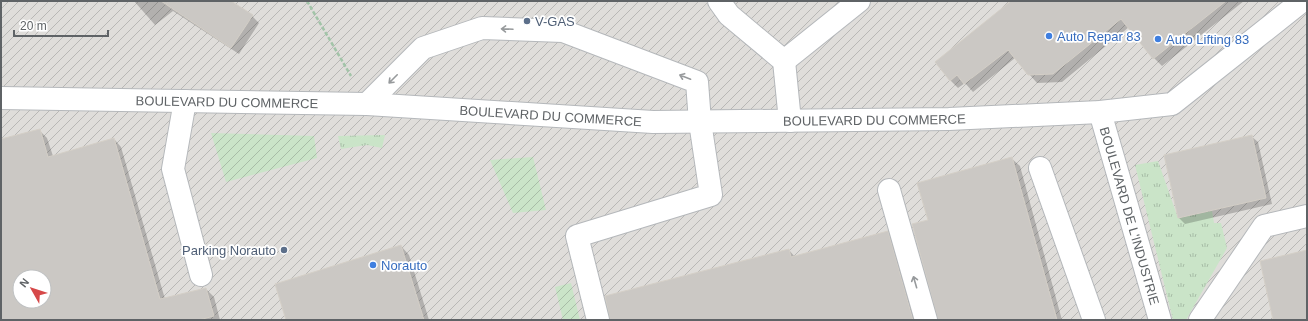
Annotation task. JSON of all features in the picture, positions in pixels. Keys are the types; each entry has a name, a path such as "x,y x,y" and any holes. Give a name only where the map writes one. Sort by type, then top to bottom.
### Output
{"street":[{"path":"719,1 729,15 784,61 790,121"},
{"path":"784,61 859,1"},
{"name":"BOULEVARD DU COMMERCE","path":"1,98 367,104 654,122 949,118 1100,112 1172,104 1302,1"},
{"path":"367,104 423,48 482,28 562,31 696,82 700,122 711,195 577,236 598,320"},
{"path":"185,101 173,170 201,275"},
{"name":"BOULEVARD DE L'INDUSTRIE","path":"1100,112 1160,320"},
{"path":"1040,168 1094,320"},
{"path":"889,190 926,320"},
{"path":"1200,320 1264,226 1307,216"}],"path":[{"path":"307,1 367,104"}],"shaded area":[{"path":"1,1 1307,1 1307,320 1,320"}],"green space":[{"path":"211,133 314,136 317,158 226,182"},
{"path":"385,135 382,148 367,145 341,149 338,136"},
{"path":"533,157 546,210 513,213 490,160"},
{"path":"1158,161 1178,218 1212,211 1214,223 1221,223 1227,248 1186,320 1173,320 1135,165"},
{"path":"571,283 580,320 563,320 555,287"}],"building":[{"path":"161,1 231,1 253,15 231,48"},
{"path":"1011,1 1226,1 1153,59 1121,19 1053,74 1028,75 1008,50 964,84 957,75 950,81 935,62"},
{"path":"40,129 48,157 114,138 160,299 206,288 214,316 199,320 1,320 1,139"},
{"path":"1252,135 1266,198 1178,218 1164,155"},
{"path":"1012,157 1057,320 938,320 912,224 928,220 917,183"},
{"path":"888,231 913,320 610,320 605,296 789,249 791,257"},
{"name":"Norauto","path":"401,245 424,320 286,320 275,284"},
{"path":"1307,250 1307,320 1273,320 1260,261"}],"place":[{"name":"V-GAS","path":"527,21"},
{"name":"Auto Repar 83","path":"1049,36"},
{"name":"Auto Lifting 83","path":"1158,39"},
{"name":"Parking Norauto","path":"284,250"},
{"name":"Norauto","path":"373,265"}]}
